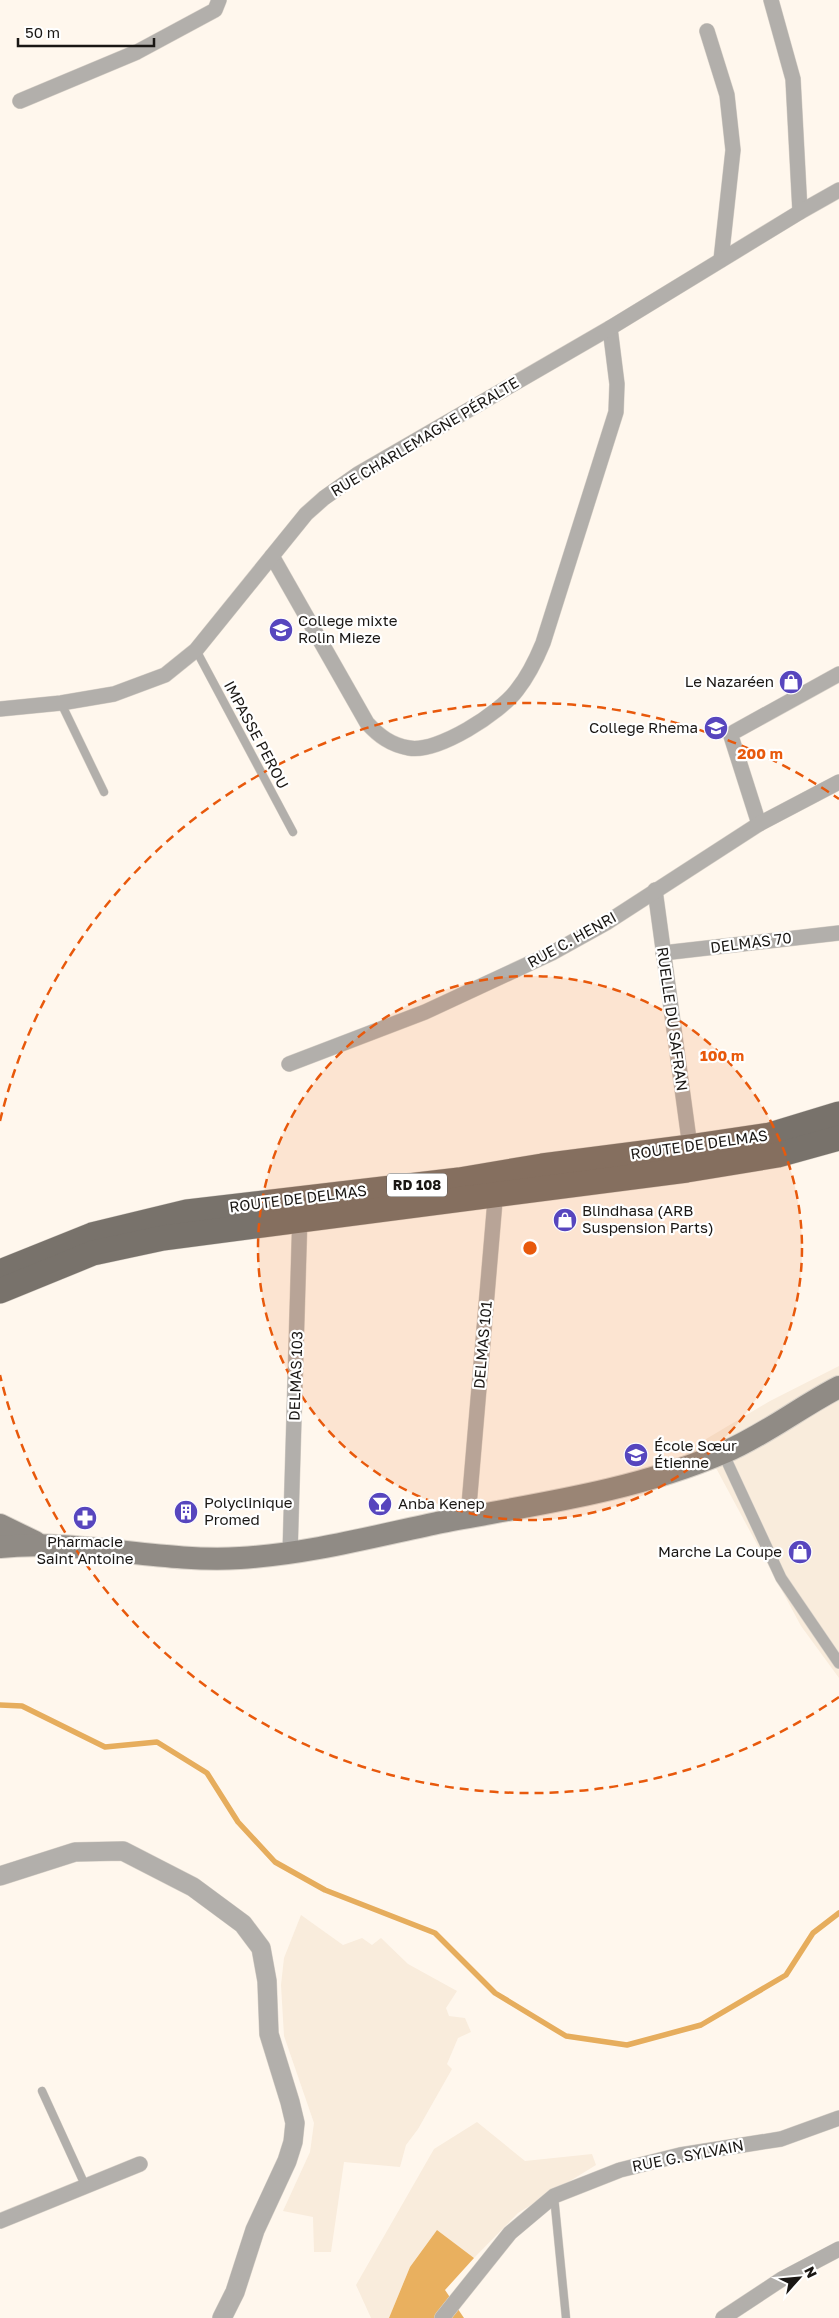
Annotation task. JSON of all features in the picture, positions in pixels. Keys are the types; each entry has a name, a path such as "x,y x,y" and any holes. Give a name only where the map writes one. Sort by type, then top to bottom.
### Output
{"main road":[{"name":"ROUTE DE DELMAS","path":"497,1183 690,1147 770,1135 839,1114"},
{"name":"ROUTE DE DELMAS","path":"0,1291 93,1253 300,1210 459,1180 497,1183 687,1170 778,1155 839,1138"},
{"name":"ROUTE DE DELMAS","path":"0,1272 92,1235 187,1212 300,1210"},
{"path":"0,1547 46,1546 161,1556 238,1558 290,1554 468,1517 578,1497 658,1476 748,1442 839,1387"},
{"path":"0,1525 46,1546"}],"street":[{"path":"20,101 138,52 215,10 219,0"},
{"path":"771,0 793,79 800,212"},
{"path":"708,31 727,95 732,150 721,260"},
{"name":"RUE CHARLEMAGNE PÉRALTE","path":"0,709 61,703 114,694 142,685 164,675 196,650 306,514 324,498 358,474 610,328 839,190"},
{"path":"272,556 367,723 380,736 394,744 411,749 456,736 478,724 516,691 532,669 543,643 616,412 617,384 610,328"},
{"path":"759,824 731,736 734,732 839,674"},
{"name":"RUE C. HENRI","path":"289,1064 425,1012 552,953 606,924 655,890 759,824 839,782"},
{"name":"RUELLE DU SAFRAN","path":"655,890 690,1147"},
{"name":"DELMAS 70","path":"663,953 839,933"},
{"name":"DELMAS 101","path":"468,1517 497,1183"},
{"name":"DELMAS 103","path":"290,1554 300,1210"},
{"path":"723,1453 781,1578 839,1663"},
{"path":"0,1876 74,1852 123,1851 193,1888 242,1924 260,1948 267,1981 269,2034 282,2071 295,2123 293,2142 287,2161 255,2230 235,2292 222,2318"},
{"name":"RUE G. SYLVAIN","path":"442,2318 510,2233 554,2196 620,2170 680,2155 781,2139 839,2118"},
{"path":"0,2221 140,2164"},
{"path":"723,2318 782,2279 839,2249"}],"lane":[{"name":"IMPASSE PEROU","path":"196,650 293,832"},
{"path":"61,703 104,792"},
{"path":"42,2091 85,2185"},
{"path":"554,2196 566,2318"}],"shaded area":[{"name":"Marche La Coupe","path":"839,1366 839,1678 801,1626 716,1468 691,1477 686,1451 770,1401"},
{"path":"301,1915 343,1945 362,1938 372,1945 381,1938 408,1964 457,1991 446,2008 449,2016 465,2018 471,2032 458,2038 447,2064 452,2069 418,2129 406,2145 400,2167 344,2162 331,2252 314,2252 313,2217 283,2211 310,2152 314,2123 284,2036 281,1985 284,1958"},
{"path":"477,2122 525,2161 592,2154 596,2165 518,2213 474,2258 437,2230 410,2267 389,2318 371,2318 356,2285 434,2149"},
{"path":"437,2230 474,2258 445,2290 464,2318 389,2318 410,2267"}],"waterway":[{"path":"0,1705 22,1706 105,1747 157,1742 207,1773 238,1822 275,1862 325,1890 435,1933 495,1993 566,2036 627,2045 701,2025 786,1975 813,1933 839,1913"}],"place":[{"name":"College mixte Rolin Mieze","path":"281,630"},
{"name":"Le Nazaréen","path":"791,682"},
{"name":"College Rhema","path":"716,728"},
{"name":"Blindhasa (ARB Suspension Parts)","path":"565,1220"},
{"name":"École Sœur Étienne","path":"636,1455"},
{"name":"Anba Kenep","path":"380,1504"},
{"name":"Polyclinique Promed","path":"186,1512"},
{"name":"Pharmacie Saint Antoine","path":"85,1518"},
{"name":"Marche La Coupe","path":"800,1552"}]}
